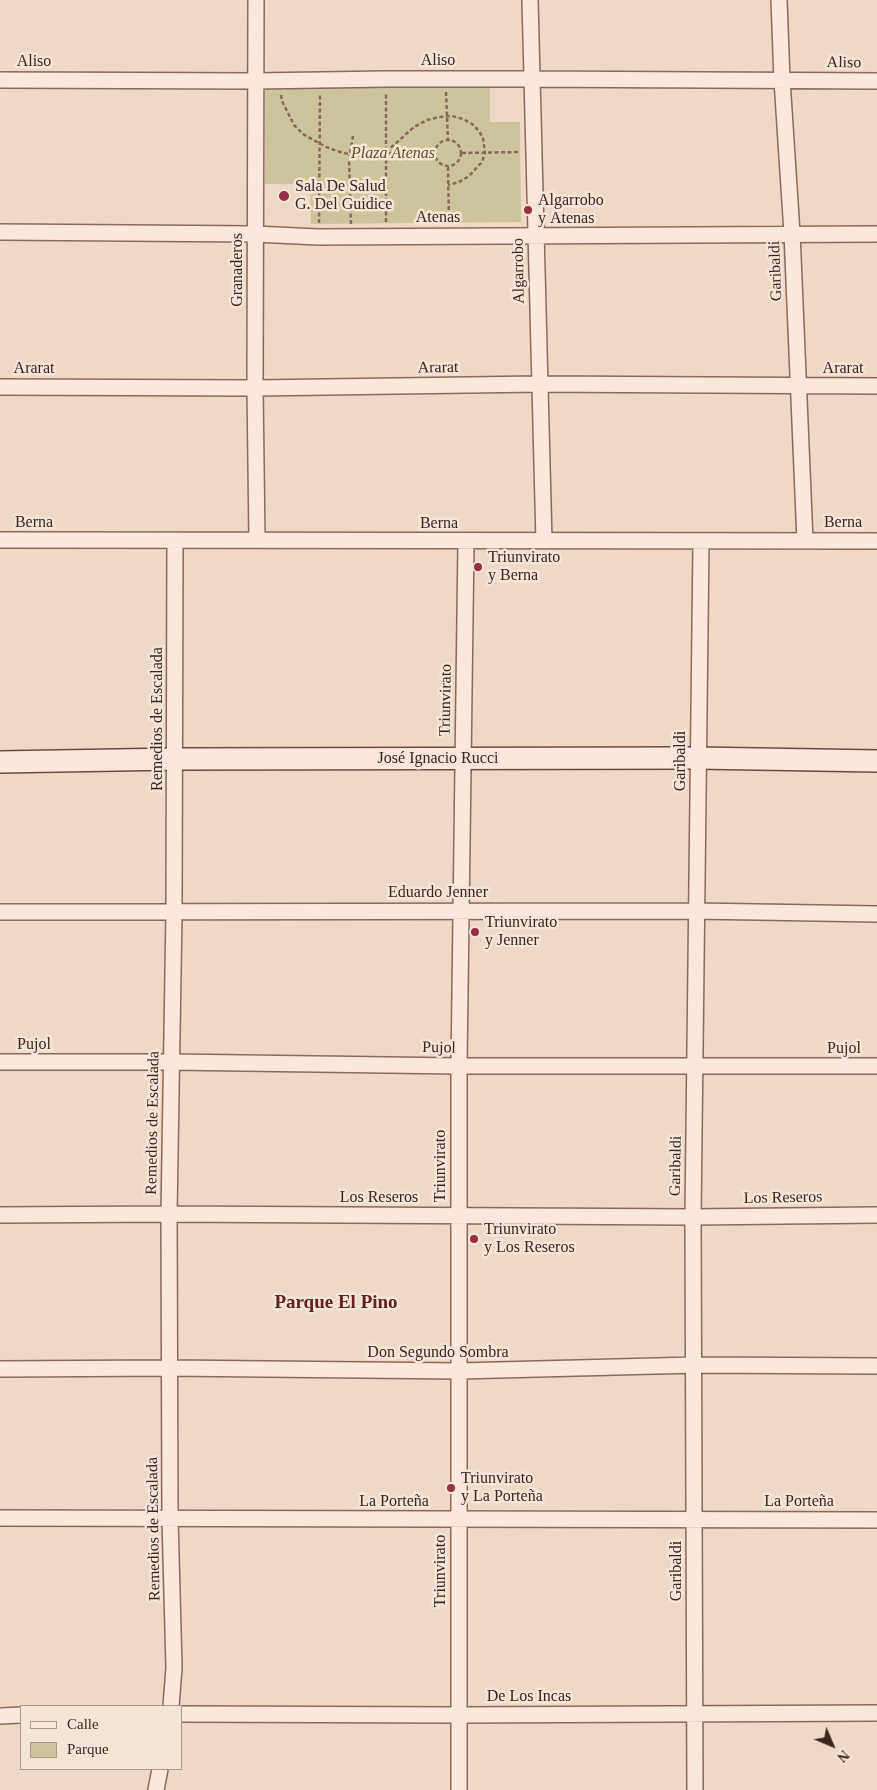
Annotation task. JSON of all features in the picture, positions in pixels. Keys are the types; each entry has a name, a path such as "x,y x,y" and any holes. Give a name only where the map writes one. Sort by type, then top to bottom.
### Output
{"street":[{"name":"Granaderos","path":"256,0 255,388 257,540"},
{"name":"Algarrobo","path":"530,0 544,540"},
{"name":"Garibaldi","path":"779,0 792,234 805,541"},
{"name":"Aliso","path":"0,80 280,81 532,79 877,81"},
{"name":"Atenas","path":"0,232 255,234 318,237 877,234"},
{"name":"Ararat","path":"0,387 255,388 539,384 877,386"},
{"name":"Berna","path":"0,540 877,541"},
{"name":"Remedios de Escalada","path":"171,1705 174,1668 170,1518 169,1214 174,912 175,541"},
{"name":"Triunvirato","path":"459,1790 458,1216 460,911 466,541"},
{"name":"Garibaldi","path":"695,1790 693,1217 701,542"},
{"name":"José Ignacio Rucci","path":"0,762 175,759 463,760 698,758 877,760"},
{"name":"Eduardo Jenner","path":"0,912 697,911 877,914"},
{"name":"Pujol","path":"0,1062 459,1066 877,1066"},
{"name":"Los Reseros","path":"0,1215 693,1217 877,1215"},
{"name":"Don Segundo Sombra","path":"0,1369 169,1368 459,1371 695,1366 877,1366"},
{"name":"La Porteña","path":"0,1518 877,1520"},
{"name":"De Los Incas","path":"182,1714 877,1713"},
{"path":"0,1716 20,1715"},
{"path":"156,1790 160,1770"}],"path":[{"path":"386,79 386,236"},
{"path":"318,237 320,80"},
{"path":"280,81 282,101 294,125 302,134 319,144 350,154 365,156 385,153 435,153"},
{"path":"446,86 448,140"},
{"path":"385,153 402,137 427,120 447,116 463,119 472,124 483,138 485,153 482,162 469,176 459,182 448,185"},
{"path":"352,236 349,177 353,136"},
{"path":"448,140 459,145 462,153 456,164 448,167 439,163 435,153 440,143 448,140"},
{"path":"462,153 534,152"},
{"path":"448,167 449,236"}],"green space":[{"name":"Plaza Atenas","path":"490,85 490,122 520,122 521,222 311,224 310,184 265,184 265,87"}],"place":[{"name":"Sala De Salud G. Del Guidice","path":"284,196"},
{"name":"Algarrobo y Atenas","path":"528,210"},
{"name":"Triunvirato y Berna","path":"478,567"},
{"name":"Triunvirato y Jenner","path":"475,932"},
{"name":"Triunvirato y Los Reseros","path":"474,1239"},
{"name":"Triunvirato y La Porteña","path":"451,1488"}],"district":[{"name":"Parque El Pino","path":"336,1303"}]}
